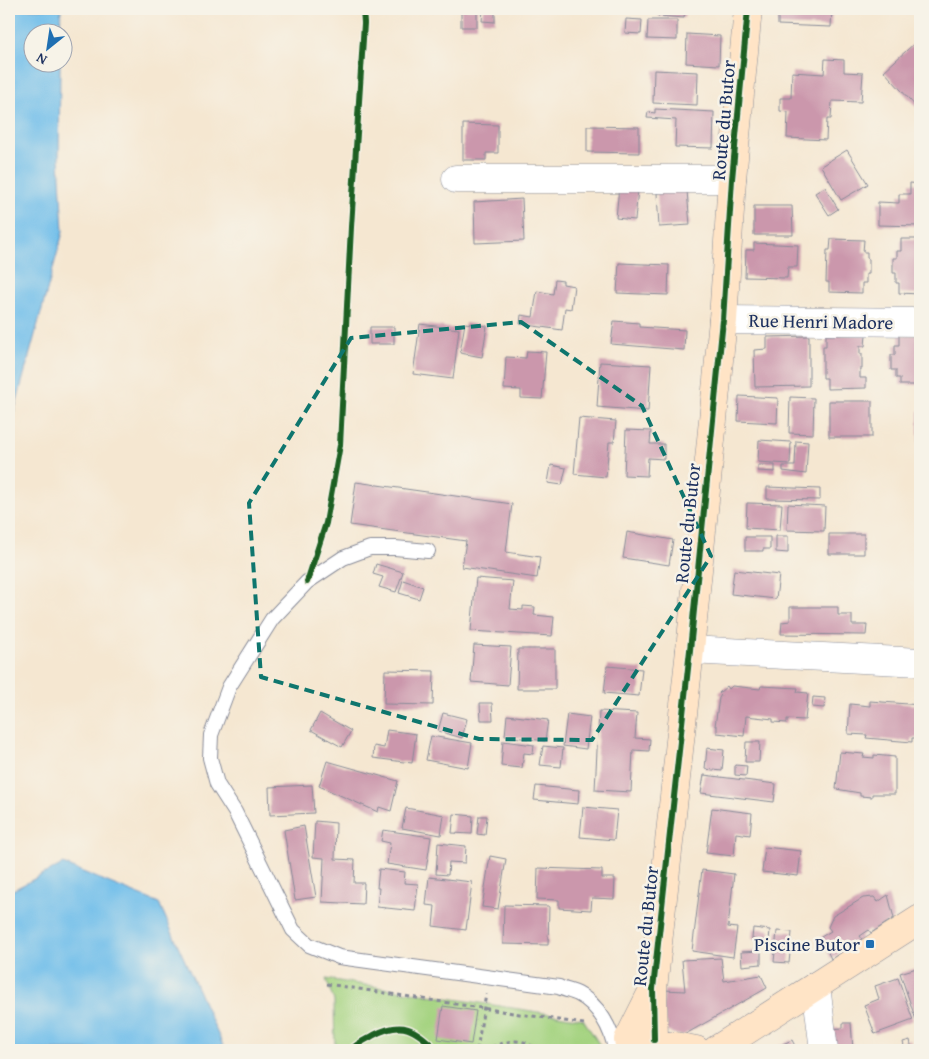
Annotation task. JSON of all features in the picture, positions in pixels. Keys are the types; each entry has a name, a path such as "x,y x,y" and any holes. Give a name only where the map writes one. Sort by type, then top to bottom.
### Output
{"street":[{"name":"Route du Butor","path":"661,1046 653,989 690,650 723,320 732,178 748,9"},
{"path":"456,179 732,178"},
{"name":"Rue Henri Madore","path":"723,320 920,322"},
{"path":"690,650 920,662"},
{"path":"716,1050 920,919"},
{"path":"816,986 824,1050"},
{"name":"Route du Butor","path":"616,1042 653,989"},
{"path":"616,1042 646,1038 661,1046 675,1046 696,1050"}],"lane":[{"path":"428,551 370,548 343,558 306,582 272,619 229,687 212,735 210,758 217,784 235,812 293,930 310,945 339,957 559,987 579,995 596,1008 616,1042"}],"path":[{"path":"306,582 326,523 340,444 364,23 363,9"},
{"path":"477,1050 489,978"},
{"path":"326,984 484,1008 616,1042"},
{"path":"351,1050 356,1045 383,1030 395,1026 415,1031 437,1050"},
{"path":"484,1050 511,1041 522,1041 536,1050"}],"highlighted area":[{"path":"521,322 642,406 711,556 592,740 479,739 261,677 249,503 351,338"}],"green space":[{"path":"326,979 583,1019 601,1047 601,1050 335,1050 334,1001"}],"water":[{"path":"9,9 61,9 60,22 22,22 22,72 60,72 59,159 63,232 9,430"},
{"path":"63,864 159,903 225,1050 9,1050 9,892"}],"building":[{"path":"461,9 477,9 477,27 461,27"},
{"path":"483,9 495,9 495,22 482,21"},
{"path":"658,9 685,9 684,18 658,16"},
{"path":"778,9 832,9 831,27 778,25"},
{"path":"626,19 642,20 641,34 625,33"},
{"path":"648,20 677,20 677,40 647,39"},
{"path":"687,34 720,36 719,65 686,63"},
{"path":"917,41 920,45 920,106 918,109 884,71"},
{"path":"825,59 844,60 844,72 863,73 861,102 832,101 831,119 827,119 826,140 787,138 788,112 780,111 780,98 791,98 792,72 824,74"},
{"path":"654,70 698,72 697,105 653,103"},
{"path":"655,109 714,112 713,148 675,147 676,120 647,118 648,112 655,113"},
{"path":"463,124 498,125 498,153 486,153 486,160 463,160"},
{"path":"587,126 639,127 639,153 587,152"},
{"path":"847,150 868,184 841,200 821,166"},
{"path":"910,183 920,184 920,226 878,225 878,202 899,203 899,194 910,194"},
{"path":"619,187 638,189 635,220 616,218"},
{"path":"825,187 838,209 829,215 815,193"},
{"path":"687,191 690,225 659,227 657,193"},
{"path":"522,199 524,241 475,243 474,202"},
{"path":"754,206 792,206 793,235 754,235"},
{"path":"919,233 920,294 899,293 896,273 893,273 893,258 897,258 897,251 901,251 901,239 918,239"},
{"path":"831,239 864,240 863,252 867,252 867,258 869,259 869,274 866,274 866,283 862,283 862,293 829,292 829,282 826,282 827,250 830,250"},
{"path":"754,243 798,245 797,267 788,267 787,278 745,277 746,250 754,250"},
{"path":"619,263 669,265 668,295 617,293"},
{"path":"555,280 574,286 571,309 565,308 562,330 520,324 521,315 533,317 537,291 553,294"},
{"path":"614,321 639,323 639,327 685,330 684,350 611,344"},
{"path":"465,323 487,326 482,357 460,353"},
{"path":"420,324 459,329 453,379 413,374"},
{"path":"370,327 394,327 394,344 370,344"},
{"path":"826,335 866,335 865,346 860,346 862,369 860,369 860,378 866,378 866,388 827,389 827,378 823,378 823,346 826,346"},
{"path":"899,335 920,335 920,385 900,385 900,378 896,378 896,370 891,370 891,355 895,355 895,345 899,345"},
{"path":"809,336 809,386 755,387 754,350 767,349 767,337"},
{"path":"527,351 546,352 542,399 521,398 521,390 504,389 506,357 526,358"},
{"path":"600,362 651,365 648,411 597,407"},
{"path":"739,396 778,398 777,423 738,421"},
{"path":"790,397 814,398 813,434 789,433"},
{"path":"829,401 872,401 872,437 829,437"},
{"path":"918,411 920,411 920,447 918,447"},
{"path":"579,418 616,421 614,442 609,442 606,477 574,474"},
{"path":"626,430 651,431 650,444 664,444 664,459 648,458 647,476 624,475"},
{"path":"759,440 791,442 790,464 758,462"},
{"path":"796,441 808,442 806,474 783,471 783,466 795,466"},
{"path":"551,465 566,468 562,485 548,483"},
{"path":"758,465 775,465 775,472 758,471"},
{"path":"356,482 512,504 506,552 540,557 537,578 462,567 466,541 350,525"},
{"path":"767,487 820,489 820,500 767,499"},
{"path":"747,503 782,504 780,530 746,528"},
{"path":"788,504 825,506 824,531 787,530"},
{"path":"627,532 673,540 669,565 623,558"},
{"path":"829,534 864,534 864,554 829,554"},
{"path":"776,536 788,536 788,553 776,552"},
{"path":"745,537 770,537 770,549 745,551"},
{"path":"376,564 403,572 396,592 379,587 383,577 373,574"},
{"path":"734,570 779,575 776,599 731,594"},
{"path":"476,578 513,581 510,609 523,610 523,606 535,607 534,615 554,617 552,636 471,631"},
{"path":"403,580 423,587 419,599 399,593"},
{"path":"790,607 838,607 838,615 852,615 852,625 867,625 866,635 781,634 782,622 790,621"},
{"path":"474,645 511,647 508,685 471,682"},
{"path":"518,649 555,649 555,689 517,689"},
{"path":"607,666 642,669 639,696 604,693"},
{"path":"385,670 434,671 433,705 384,704"},
{"path":"727,686 729,689 732,686 760,689 761,686 798,688 797,692 808,693 805,720 787,719 787,723 773,722 773,719 746,716 744,736 717,733 717,726 715,726 721,695 719,693"},
{"path":"813,697 825,698 824,708 812,707"},
{"path":"870,701 920,705 920,738 912,738 912,742 866,738 867,735 848,734 850,704 870,706"},
{"path":"480,703 492,703 493,720 481,720"},
{"path":"599,711 637,713 635,738 650,739 649,751 633,750 631,792 595,790"},
{"path":"320,713 351,731 342,747 311,730"},
{"path":"443,713 467,719 462,738 438,731"},
{"path":"567,714 590,717 586,749 563,746"},
{"path":"507,715 548,720 545,741 505,736"},
{"path":"387,730 416,734 412,763 373,758 374,746 384,748"},
{"path":"431,736 472,743 468,768 426,760"},
{"path":"503,741 534,745 533,754 524,753 522,768 501,766"},
{"path":"746,742 760,742 759,762 745,762"},
{"path":"543,746 563,748 561,767 540,765"},
{"path":"707,748 724,750 722,771 705,769"},
{"path":"840,752 864,754 863,757 874,758 874,755 895,757 895,794 872,794 872,797 860,796 860,793 836,789"},
{"path":"327,761 398,781 391,811 379,807 378,812 319,786"},
{"path":"735,765 747,766 746,776 735,775"},
{"path":"704,775 776,784 774,802 701,793"},
{"path":"312,785 314,813 270,815 269,787"},
{"path":"536,786 579,790 578,804 534,800"},
{"path":"583,807 617,810 614,840 580,837"},
{"path":"406,808 444,815 441,835 402,828"},
{"path":"712,808 752,813 750,835 736,833 734,856 706,853"},
{"path":"454,814 473,816 472,834 452,833"},
{"path":"479,816 487,816 485,835 477,834"},
{"path":"315,821 336,823 335,859 355,860 354,883 364,883 363,904 322,902 324,858 313,857"},
{"path":"304,826 316,897 295,900 284,830"},
{"path":"383,830 431,837 426,870 387,864 390,843 381,841"},
{"path":"438,843 466,846 465,863 449,862 448,875 436,874"},
{"path":"765,847 801,851 798,876 762,872"},
{"path":"490,856 506,859 498,909 482,907"},
{"path":"538,868 602,870 602,878 615,878 614,899 592,898 591,910 559,908 559,900 537,899"},
{"path":"379,869 405,872 404,883 418,884 415,911 377,907"},
{"path":"702,870 734,874 728,927 737,928 733,957 692,951"},
{"path":"429,877 472,882 466,930 433,926 435,906 426,905"},
{"path":"888,895 894,918 871,933 869,930 860,936 862,939 831,959 821,937 831,931 828,927 833,916 863,898 874,897 878,902"},
{"path":"504,905 549,906 548,945 503,944"},
{"path":"753,928 770,930 769,941 752,939"},
{"path":"777,931 792,932 789,963 774,962"},
{"path":"761,951 761,964 742,966 741,952"},
{"path":"721,958 724,981 761,975 767,988 682,1036 662,1030 664,990 685,991 682,960"},
{"path":"920,967 920,1028 919,1029 900,973"},
{"path":"898,978 913,1020 875,1034 864,1005 879,999 875,986"},
{"path":"443,1006 476,1011 471,1044 438,1039"},
{"path":"843,1023 851,1023 853,1050 831,1050 829,1029 843,1028"},
{"path":"792,1040 797,1050 769,1050"},
{"path":"910,1040 912,1050 905,1050 903,1042"}],"cycle path":[{"path":"307,582 326,523 340,445 364,23 363,9"},
{"path":"654,1040 653,989 690,650 723,320 732,179 748,9"},
{"path":"351,1050 356,1045 384,1030 401,1027 415,1032 437,1050"}],"place":[{"name":"Piscine Butor","path":"870,944"}]}
